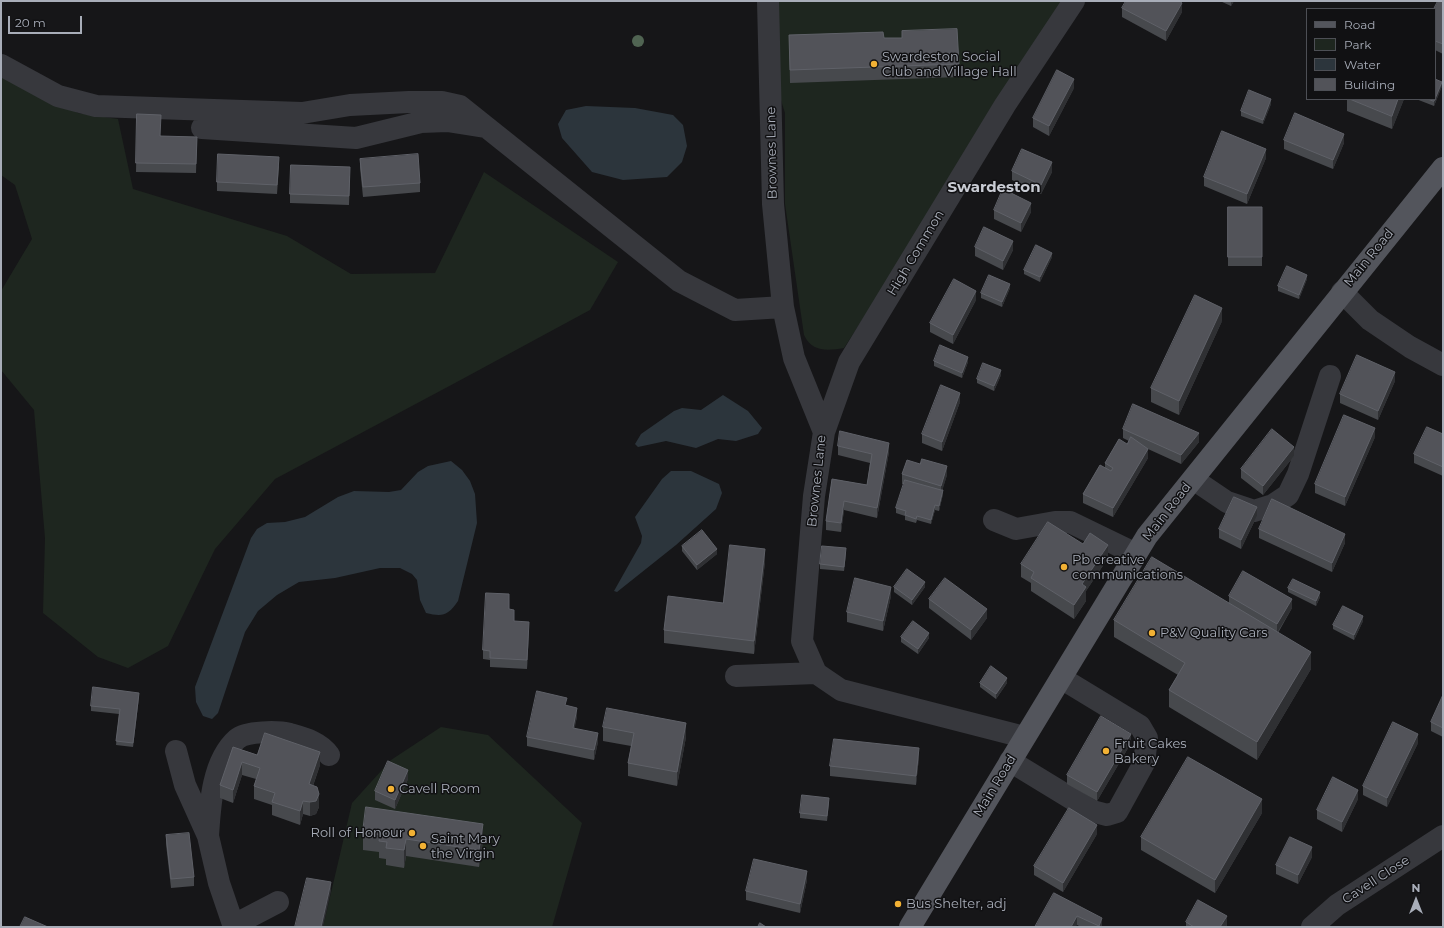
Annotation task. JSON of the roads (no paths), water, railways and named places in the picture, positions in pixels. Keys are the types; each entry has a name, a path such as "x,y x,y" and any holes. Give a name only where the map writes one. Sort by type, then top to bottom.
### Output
{"main road":[{"name":"Main Road","path":"910,927 1147,536 1443,168"}],"street":[{"name":"Brownes Lane","path":"768,1 774,204 783,307 794,358 824,432 814,496 802,641 816,673"},
{"name":"High Common","path":"824,432 849,362 1005,105 1074,1"},
{"path":"1,65 58,96 96,106 302,113 350,105 442,102 460,106 679,281 735,310 783,307"},
{"path":"202,128 356,138 421,122 447,121 486,127"},
{"path":"1342,292 1370,320 1410,347 1443,365"},
{"path":"1193,480 1227,502 1254,511 1273,505 1288,495 1298,474 1330,376"},
{"path":"994,520 1016,529 1055,522 1070,522 1136,554"},
{"path":"736,676 816,673 841,690 1024,737"},
{"path":"1010,761 1092,811 1106,815 1118,812 1144,763 1147,738 1140,726 1061,678"},
{"path":"208,836 210,798 222,758 237,738 261,732 283,732 310,739 329,755"},
{"path":"176,750 185,785 208,836 220,883 234,926 278,902"},
{"name":"Cavell Close","path":"1312,927 1337,905 1443,836"}],"water":[{"path":"586,106 635,108 673,115 683,125 687,146 682,162 667,177 623,180 592,172 562,138 558,124 566,110"},
{"path":"723,395 748,411 762,428 758,434 736,441 718,439 696,448 666,441 638,447 635,444 641,434 674,411 682,408 701,410"},
{"path":"451,461 462,470 470,481 475,494 477,523 458,601 451,610 441,615 426,613 420,600 417,580 412,574 400,568 380,568 335,578 299,582 277,595 258,611 245,632 218,713 212,719 203,716 196,702 195,687 251,538 257,529 267,523 285,522 305,517 338,497 354,491 389,492 401,490 418,472 428,466"},
{"path":"671,471 691,471 719,484 722,493 716,509 676,545 617,592 614,591 641,543 642,536 635,517 662,479"}],"place":[{"name":"Swardeston Social Club and Village Hall","path":"874,64"},
{"name":"Pb creative communications","path":"1064,567"},
{"name":"P&V Quality Cars","path":"1152,633"},
{"name":"Fruit Cakes Bakery","path":"1106,751"},
{"name":"Cavell Room","path":"391,789"},
{"name":"Roll of Honour","path":"412,833"},
{"name":"Saint Mary the Virgin","path":"423,846"},
{"name":"Bus Shelter, adj","path":"898,904"}],"district":[{"name":"Swardeston","path":"994,188"}]}
